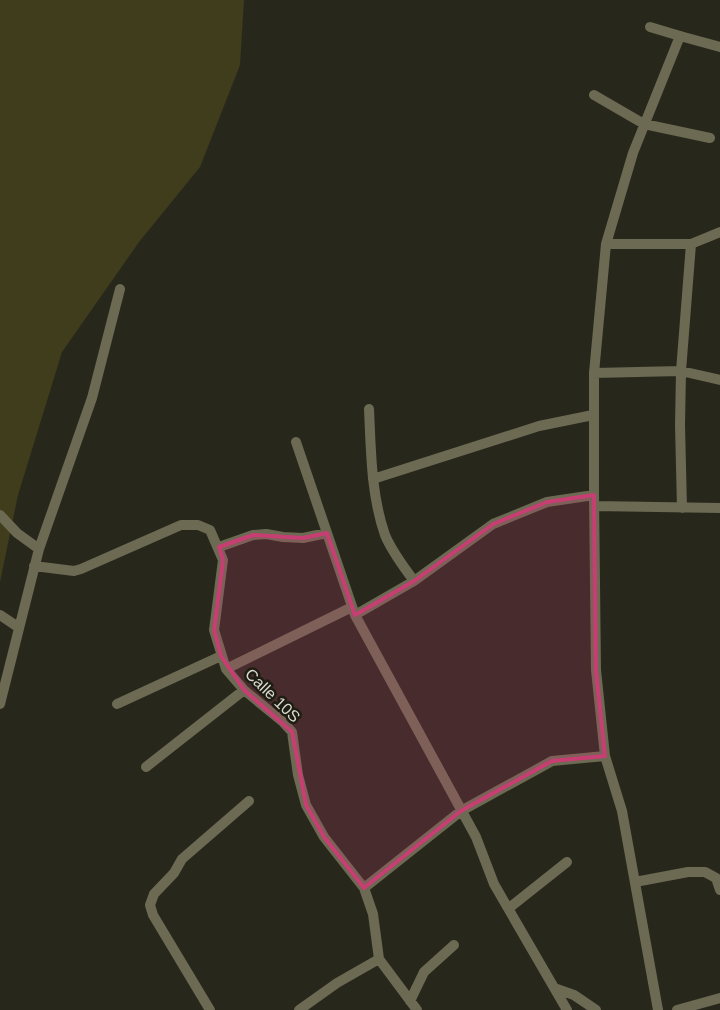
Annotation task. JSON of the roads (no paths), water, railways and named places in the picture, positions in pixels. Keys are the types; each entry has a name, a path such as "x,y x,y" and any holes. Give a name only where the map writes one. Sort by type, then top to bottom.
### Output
{"street":[{"path":"650,27 720,47"},
{"path":"658,1010 622,811 605,756 596,670 594,373 606,244 633,153 680,36"},
{"path":"594,95 644,124 710,138"},
{"path":"606,244 691,244 720,232"},
{"path":"682,508 681,371 691,244"},
{"path":"0,704 34,566 92,398 120,289"},
{"path":"594,373 681,371 720,380"},
{"path":"369,409 373,479 385,535 392,550 414,581"},
{"path":"373,479 539,426 594,415"},
{"path":"296,442 354,611 476,838 494,884 568,1010"},
{"path":"226,669 354,611 414,581 493,524 547,502 594,495"},
{"path":"594,506 720,508"},
{"path":"0,515 17,533 39,549"},
{"path":"34,566 74,571 181,525 198,525 210,530 219,547 253,535 266,534 303,538 327,533"},
{"name":"Calle 10S","path":"219,547 222,560 214,630 226,669 244,690 283,722 292,732 298,775 306,805 324,837 364,888 373,914 379,959 417,1010"},
{"path":"0,615 18,627"},
{"path":"116,704 221,656"},
{"path":"146,767 244,690"},
{"path":"364,888 461,811 552,761 605,756"},
{"path":"210,1010 153,915 150,905 154,894 174,873 182,859 249,801"},
{"path":"508,908 567,862"},
{"path":"635,882 688,872 705,872 716,878 720,890"},
{"path":"410,1001 424,972 454,945"},
{"path":"299,1010 337,983 379,959"},
{"path":"557,989 574,995 596,1010"},
{"path":"677,1010 720,998"}]}
